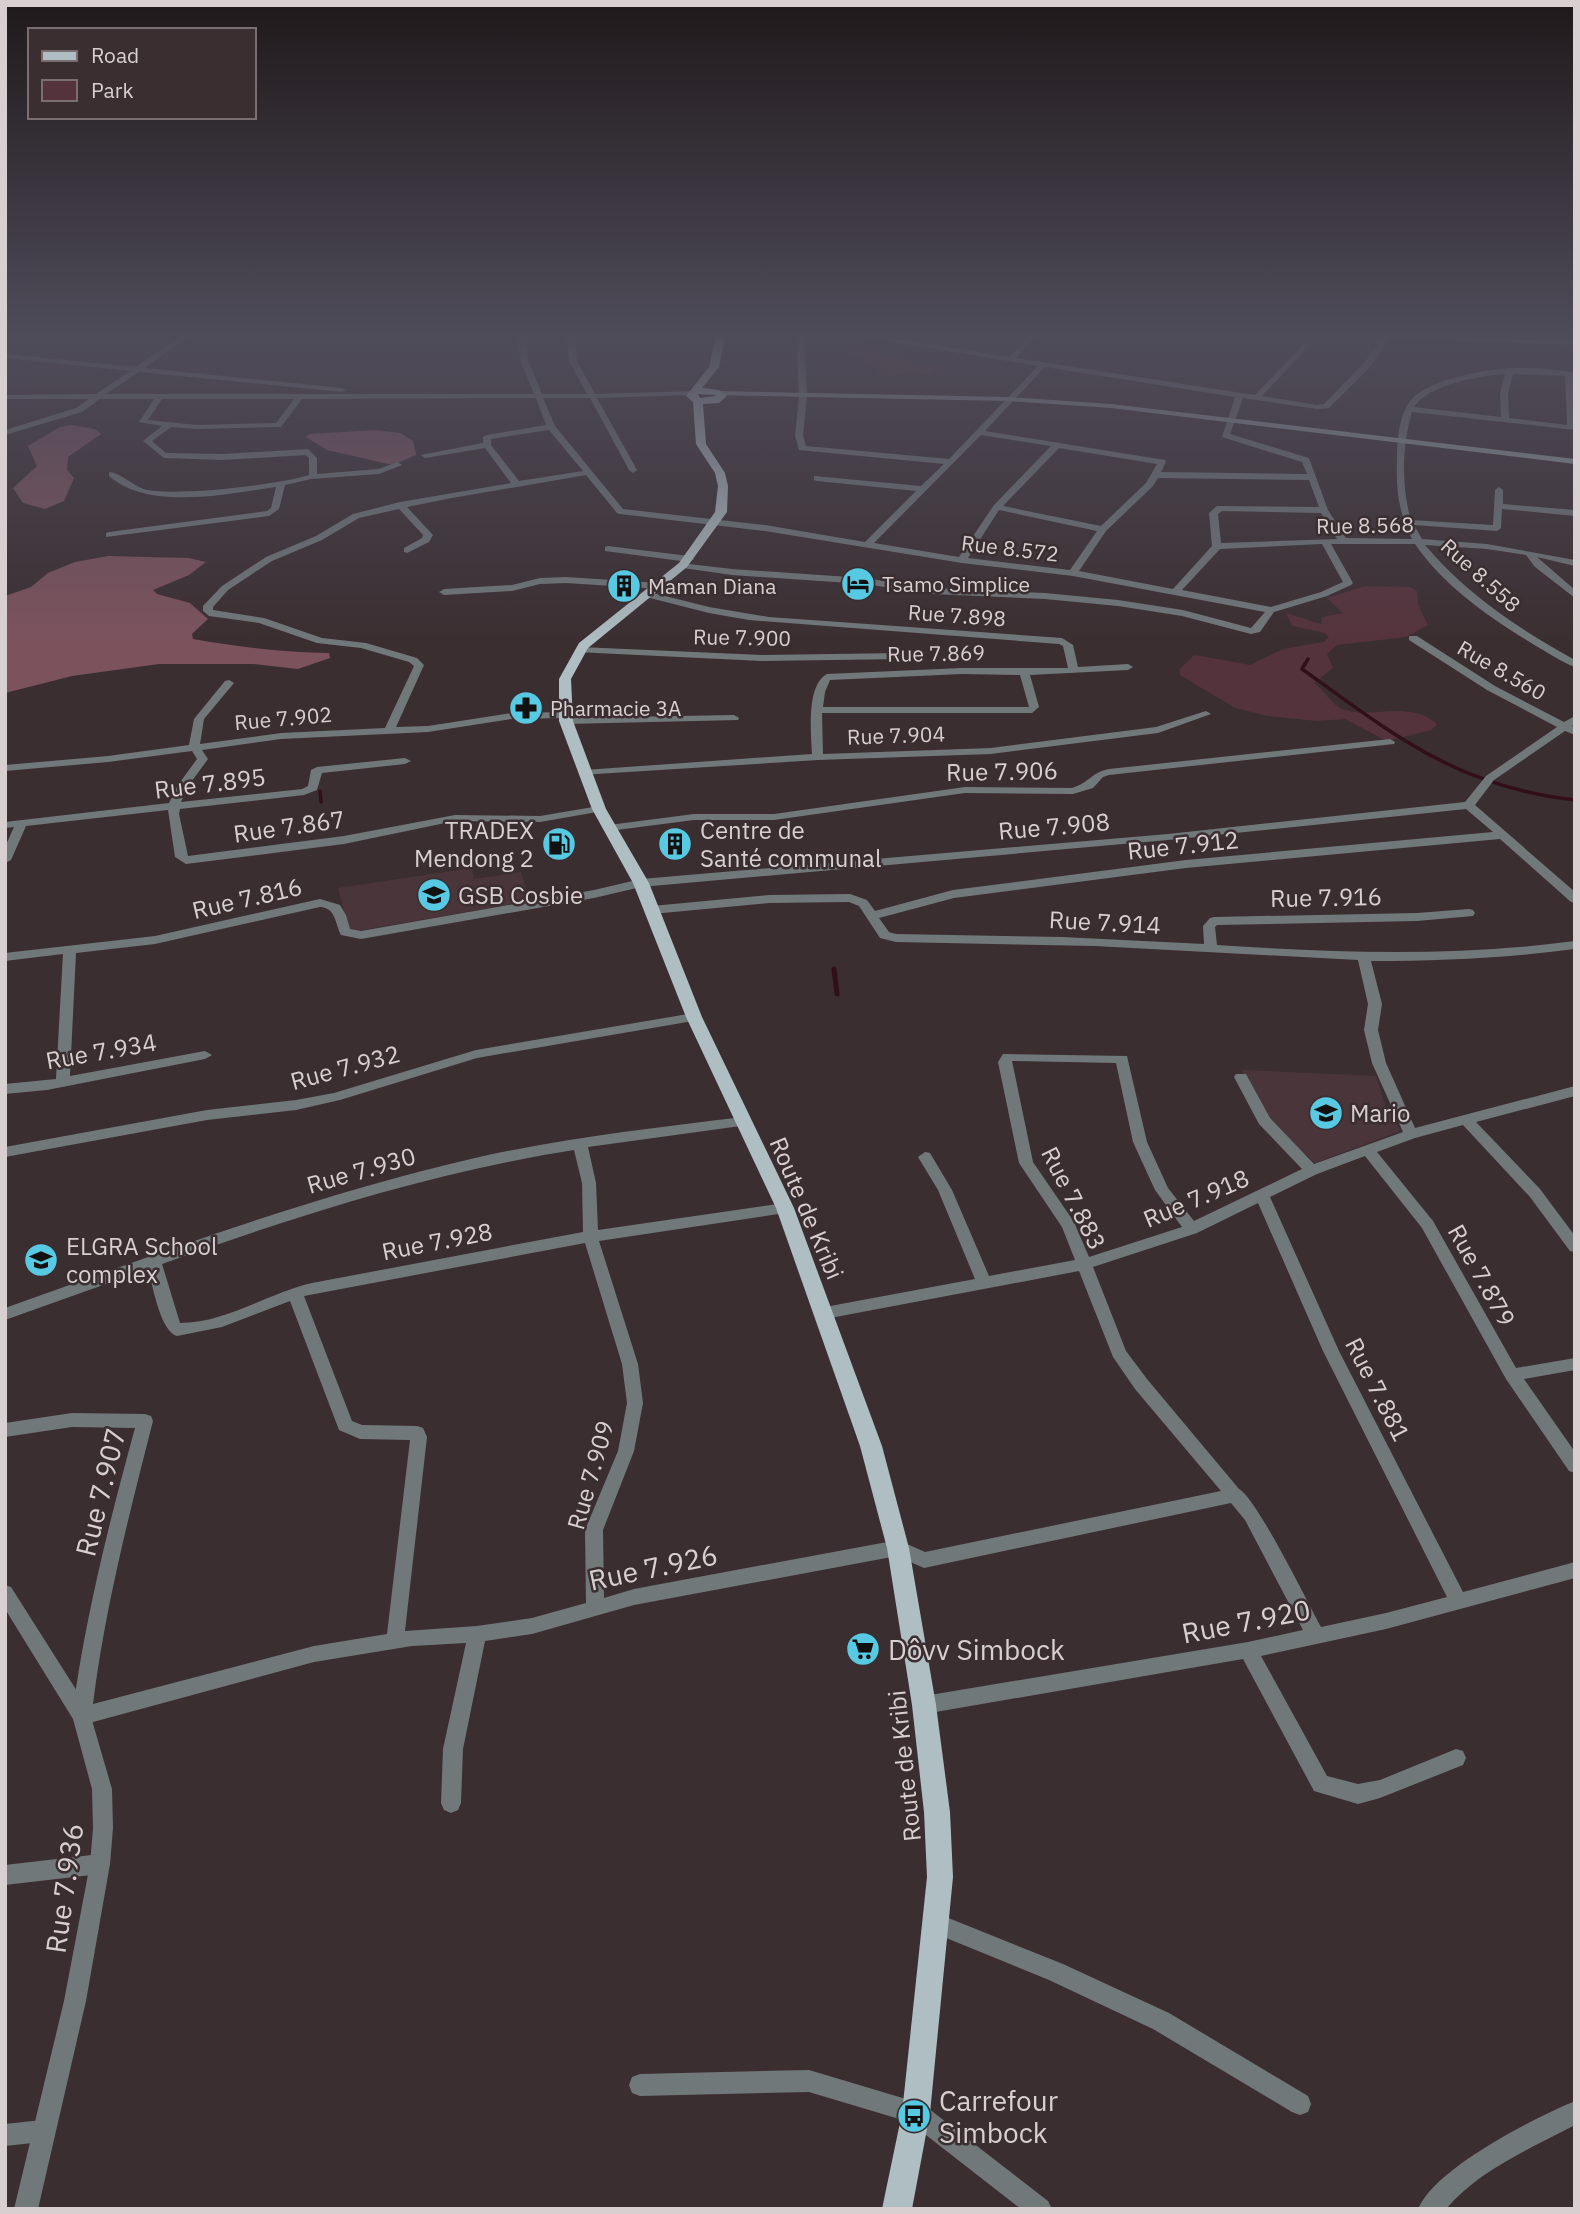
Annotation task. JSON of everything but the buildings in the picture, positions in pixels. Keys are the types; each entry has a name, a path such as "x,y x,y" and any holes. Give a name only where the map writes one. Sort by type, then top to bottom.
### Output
{"main road":[{"name":"Route de Kribi","path":"700,437 701,444 720,473 723,486 721,512 686,562 654,591 594,635 580,650 565,679 565,718 599,808 641,883 694,1017 785,1208 871,1446 898,1548 924,1705 937,1812 940,1877 916,2113 897,2209"},
{"path":"1363,437 1575,462"}],"street":[{"path":"152,437 147,441 164,455 223,457 308,452 313,458 312,477"},
{"path":"487,437 487,445 517,485"},
{"path":"389,730 419,665 374,647 309,638 274,623 212,614 208,611 208,606 225,588 274,556 319,538 356,516 400,505 586,473 559,437"},
{"path":"615,437 633,470"},
{"path":"799,437 802,448 951,462"},
{"path":"869,543 973,437"},
{"path":"1010,437 1163,462 1135,500 1103,529 1073,573"},
{"path":"1227,437 1306,460 1324,510 1344,543"},
{"name":"Rue 8.558","path":"1403,437 1400,472 1407,522 1419,542 1447,574 1491,611 1536,643 1575,664"},
{"path":"425,455 487,445"},
{"path":"962,560 998,507 1057,445"},
{"path":"112,474 126,487 161,494 379,471 398,465"},
{"name":"Rue 8.572","path":"586,473 617,510 869,543 962,560 1073,573 1270,610 1348,583 1326,543"},
{"path":"1156,475 1311,477"},
{"path":"817,478 923,489"},
{"path":"109,535 269,513 275,509 281,482"},
{"path":"1407,522 1497,528 1499,490"},
{"path":"400,505 428,535 426,540 407,550"},
{"path":"1499,506 1575,513"},
{"path":"998,507 1103,529"},
{"path":"1175,592 1217,545 1213,513 1220,508 1324,510"},
{"name":"Rue 8.568","path":"1217,545 1419,542 1530,554 1575,563"},
{"path":"608,550 732,572 864,581 933,591 1045,596 1118,603 1183,612 1251,631 1257,630 1270,610"},
{"path":"1530,554 1538,565 1575,595"},
{"path":"444,592 512,588 540,581 566,580 654,591"},
{"name":"Rue 7.898","path":"654,591 695,608 772,621 810,621 1062,641 1069,645 1074,671"},
{"name":"Rue 8.560","path":"1413,638 1481,682 1570,730"},
{"name":"Rue 7.900","path":"580,650 762,658 903,656"},
{"name":"Rue 7.869","path":"818,757 818,710 823,681 834,676 1074,671 1128,667"},
{"path":"818,710 1032,710 1034,707 1024,672"},
{"path":"172,809 178,791 203,759 194,746 200,719 229,683"},
{"name":"Rue 7.904","path":"584,773 818,757 991,751 1158,730 1206,714"},
{"name":"Rue 7.902","path":"5,768 108,759 281,736 450,727 512,716 734,718"},
{"path":"1575,719 1570,730 1487,781 1469,805 1575,899"},
{"name":"Rue 7.906","path":"609,828 694,817 742,820 774,817 965,790 1073,792 1089,786 1099,774 1109,772 1390,742"},
{"name":"Rue 7.895","path":"5,825 172,809 304,792 313,788 317,770 405,761"},
{"name":"Rue 7.908","path":"641,883 1168,837 1469,805"},
{"name":"Rue 7.867","path":"172,809 181,858 194,860 344,840 455,818 540,819 599,808"},
{"path":"5,860 21,825"},
{"name":"Rue 7.912","path":"871,916 953,894 1186,864 1503,835"},
{"name":"Rue 7.816","path":"5,957 155,940 320,903 331,903 337,907 345,932 361,935 641,883"},
{"name":"Rue 7.914","path":"652,910 769,899 850,898 863,903 884,935 896,938 976,937 1364,957 1466,956 1575,945"},
{"name":"Rue 7.916","path":"1211,949 1209,926 1214,921 1418,917 1469,913"},
{"path":"63,1082 70,951"},
{"path":"1364,957 1376,1004 1371,1030 1379,1063 1411,1134"},
{"name":"Rue 7.932","path":"5,1152 207,1115 296,1105 335,1097 476,1054 694,1017"},
{"name":"Rue 7.934","path":"5,1089 63,1082 205,1055"},
{"name":"Rue 7.883","path":"1192,1229 1162,1190 1140,1142 1122,1059 1013,1055 1005,1062 1026,1163 1069,1226 1126,1365 1237,1495 1266,1538 1316,1636"},
{"path":"1241,1077 1264,1121 1312,1170"},
{"name":"Rue 7.918","path":"824,1313 1084,1264 1192,1229 1312,1170 1411,1134 1575,1091"},
{"path":"1465,1119 1535,1193 1575,1247"},
{"name":"Rue 7.930","path":"5,1314 263,1222 438,1172 580,1144 743,1122"},
{"name":"Rue 7.909","path":"580,1144 589,1183 591,1238 629,1364 635,1403 626,1451 594,1530 595,1606"},
{"name":"Rue 7.879","path":"1368,1150 1427,1225 1512,1375 1575,1466"},
{"path":"925,1157 945,1190 985,1284"},
{"name":"Rue 7.881","path":"1262,1195 1331,1351 1459,1602"},
{"name":"Rue 7.928","path":"153,1260 173,1326 177,1330 249,1314 295,1293 477,1256 785,1208"},
{"path":"295,1293 345,1425 359,1432 417,1433 419,1437 395,1641"},
{"path":"1512,1375 1575,1364"},
{"name":"Rue 7.907","path":"5,1430 72,1420 145,1421 111,1549 90,1654 82,1716"},
{"name":"Rue 7.926","path":"82,1716 314,1654 395,1641 477,1634 567,1618 595,1606 898,1548 924,1560 1237,1495"},
{"name":"Rue 7.920","path":"924,1705 1024,1691 1316,1636 1459,1602 1575,1570"},
{"name":"Rue 7.936","path":"5,1593 82,1716 102,1789 100,1864 75,2001 42,2130 26,2209"},
{"path":"451,1803 453,1749 477,1634"},
{"path":"1248,1650 1321,1783 1358,1794 1380,1789 1456,1758"},
{"path":"5,1875 100,1864"},
{"path":"936,1924 1055,1972 1161,2021 1300,2104"},
{"path":"640,2085 809,2081 916,2113 1040,2209"},
{"path":"1430,2209 1442,2193 1482,2163 1517,2140 1575,2112"},
{"path":"5,2135 42,2130"}],"shaded area":[{"path":"43,437 96,437 68,457 67,470 74,478 64,501 45,509 23,503 13,488 37,466 28,446"},
{"path":"307,437 407,437 413,441 416,455 393,465 327,450"},
{"path":"108,556 189,558 206,562 189,575 153,590 157,594 190,603 208,619 192,634 193,639 261,649 329,653 330,658 298,669 253,664 159,664 72,676 5,693 5,596 31,587 48,573 75,562"},
{"name":"GSB Cosbie","path":"472,868 474,879 521,872 530,901 350,932 338,888"},
{"name":"Mario","path":"1242,1070 1376,1076 1385,1104 1400,1131 1315,1163 1267,1121"}],"green space":[{"path":"1365,586 1410,587 1417,591 1418,604 1428,625 1406,637 1337,645 1327,654 1333,668 1314,683 1342,709 1365,713 1412,712 1435,722 1437,725 1431,730 1387,741 1345,719 1317,721 1268,716 1235,708 1180,675 1179,670 1194,655 1250,665 1283,649 1324,642 1329,637 1325,633 1292,626 1286,613 1321,624 1322,617 1343,613 1327,598"}],"waterway":[{"path":"1308,659 1302,669 1367,716 1430,755 1462,771 1496,783 1575,800"},
{"path":"320,791 321,802"},
{"path":"834,969 837,994"}],"place":[{"name":"Tsamo Simplice","path":"858,584"},
{"name":"Maman Diana","path":"624,586"},
{"name":"Pharmacie 3A","path":"526,708"},
{"name":"TRADEX Mendong 2","path":"559,844"},
{"name":"Centre de Santé communal","path":"675,844"},
{"name":"GSB Cosbie","path":"434,895"},
{"name":"Mario","path":"1326,1113"},
{"name":"ELGRA School complex","path":"41,1260"},
{"name":"Dôvv Simbock","path":"863,1649"},
{"name":"Carrefour Simbock","path":"914,2116"}]}
